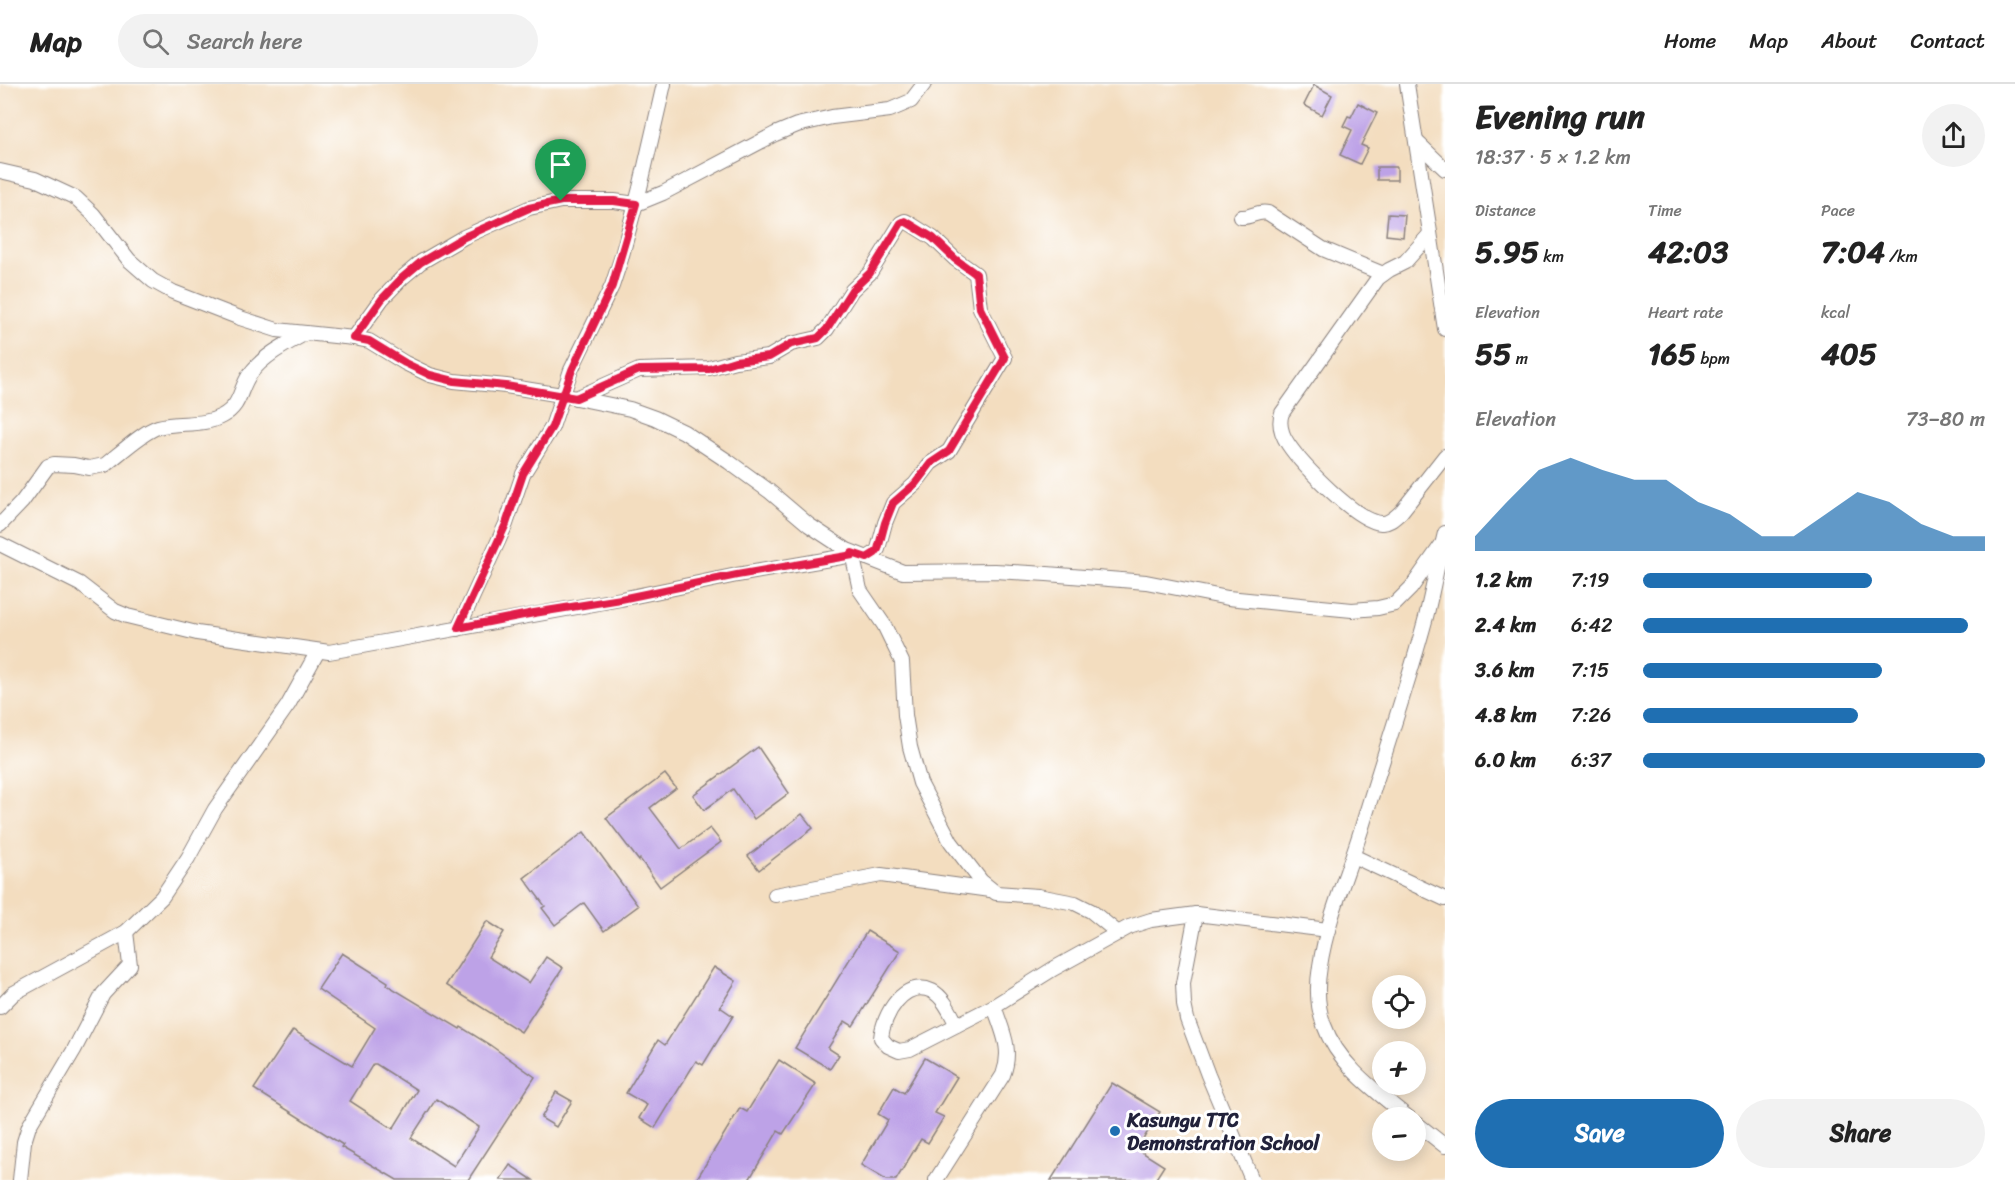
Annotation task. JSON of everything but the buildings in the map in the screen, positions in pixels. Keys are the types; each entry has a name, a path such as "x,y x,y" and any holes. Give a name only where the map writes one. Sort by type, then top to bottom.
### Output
{"street":[{"path":"458,628 506,524 523,474 569,396 572,370 612,286 636,204 664,84"},
{"path":"354,338 382,299 421,262 464,237 529,208 561,201 614,201 636,204 663,193 775,134 797,125 832,117 890,110 911,101 924,84"},
{"path":"1407,84 1445,329"},
{"path":"1416,141 1445,169"},
{"path":"0,171 35,179 76,198 93,214 129,260 153,281 173,292 277,330 369,341 430,375 454,381 569,396 630,409 684,432 746,474 830,540 852,554 903,572 995,570 1146,582 1228,598 1352,610 1395,604 1411,588 1444,538"},
{"path":"1241,217 1258,212 1268,213 1323,249 1383,274"},
{"path":"569,396 639,370 709,369 735,361 769,357 791,344 818,338 827,329 852,290 870,273 901,223 905,221 909,223 933,238 955,259 976,274 980,308 1005,358 949,451 931,463 915,484 893,503 878,549 867,558"},
{"path":"1430,234 1405,262 1383,274 1282,413 1280,420 1288,444 1315,477 1347,504 1373,521 1383,523 1393,519 1401,512 1445,456"},
{"path":"0,525 22,502 48,466 54,464 97,468 105,465 155,428 205,422 222,416 232,408 242,394 250,374 267,359 306,333"},
{"path":"1395,1107 1349,1065 1332,1043 1323,1024 1319,977 1328,930 1426,617 1444,538"},
{"path":"0,544 80,584 114,610 127,616 197,633 329,652 852,554"},
{"path":"852,554 860,590 884,625 902,662 905,716 910,747 921,783 951,842 990,890 996,893 1048,897 1075,903 1091,911 1118,933"},
{"path":"0,1006 15,993 126,932 162,897 215,809 288,705 318,651"},
{"path":"1353,856 1445,899"},
{"path":"775,895 880,875 990,890"},
{"path":"957,1025 940,998 932,991 919,989 906,992 892,1007 882,1025 881,1038 888,1046 899,1051 910,1049 957,1025 994,1006 1118,933 1151,920 1196,914 1328,930"},
{"path":"1196,914 1183,983 1187,1019 1252,1180"},
{"path":"20,1180 24,1142 29,1126 74,1050 103,994 130,965 126,932"},
{"path":"936,1180 1003,1075 1007,1065 1009,1053 994,1006"},
{"path":"1426,1131 1445,1146"}],"place":[{"name":"Kasungu TTC Demonstration School","path":"1115,1131"}],"route":[{"path":"561,201 529,208 464,237 421,262 382,299 354,338 369,341 430,375 454,381 506,386 562,395 576,398 639,370 709,369 735,361 769,357 791,344 818,338 827,329 852,290 870,273 901,223 905,221 933,238 955,259 976,274 978,302 1005,355 1004,361 949,451 931,463 919,480 893,503 878,549 872,556 867,558 852,553 853,555 801,565 458,628 506,524 523,474 558,415 562,395 572,370 612,286 636,204 614,201 561,201"}]}
